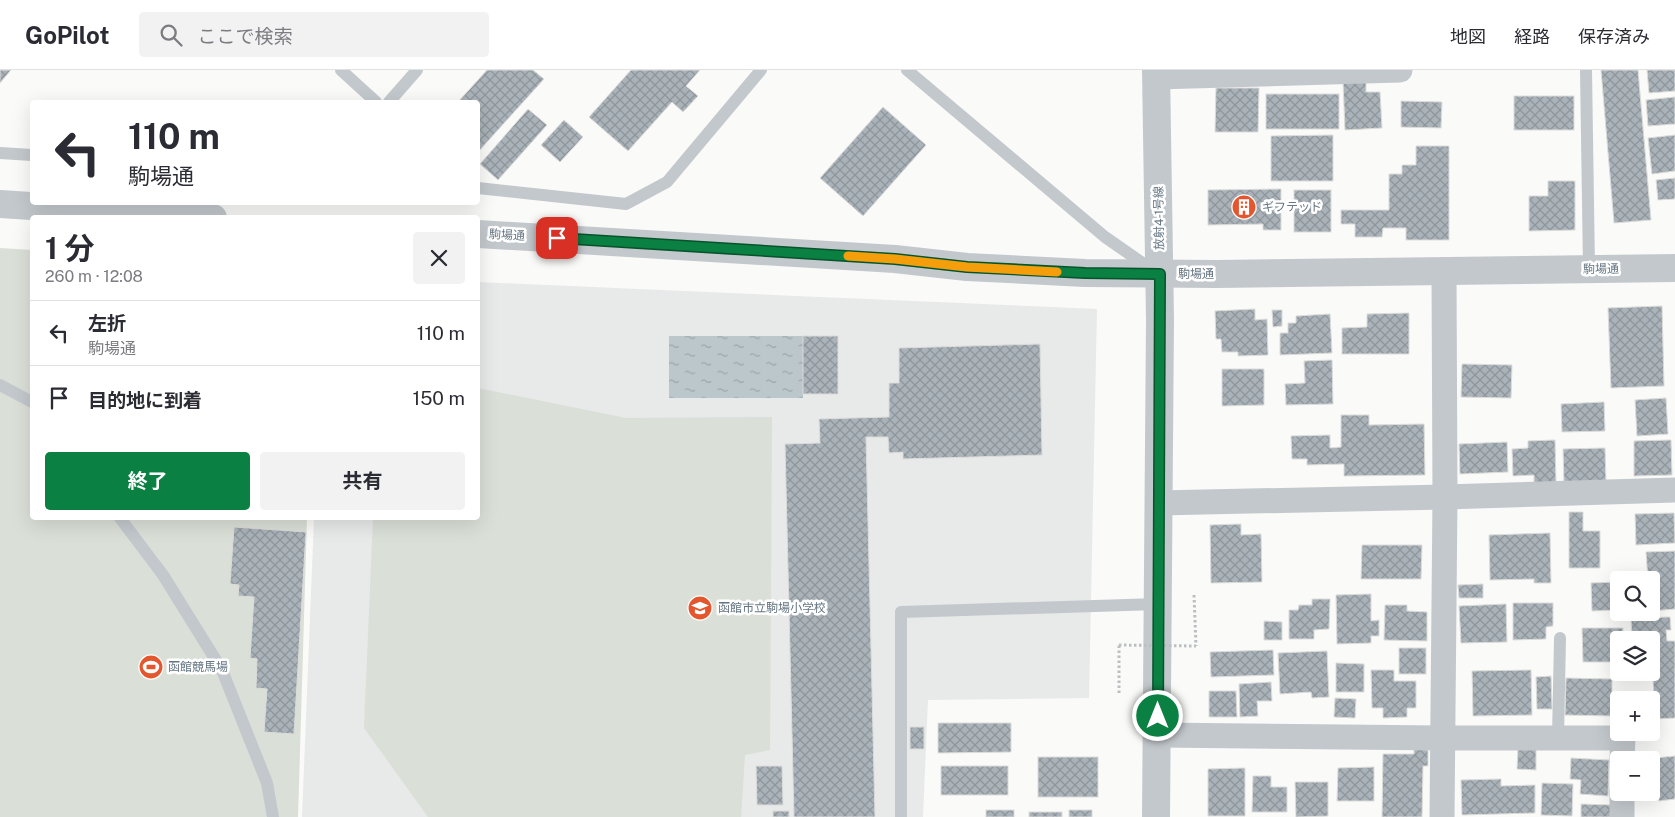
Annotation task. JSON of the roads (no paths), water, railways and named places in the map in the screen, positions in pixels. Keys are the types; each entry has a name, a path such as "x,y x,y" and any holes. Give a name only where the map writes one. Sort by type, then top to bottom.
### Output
{"street":[{"path":"1156,74 1400,70"},
{"name":"放射4-1号線","path":"1156,74 1160,274 1156,817"},
{"path":"0,204 167,215"},
{"name":"駒場通","path":"480,234 895,259 967,267 1085,273 1444,272 1675,268"},
{"path":"1442,817 1445,497 1444,272"},
{"path":"1158,502 1445,497 1675,490"},
{"path":"1158,735 1622,738 1622,751"},
{"path":"1622,801 1622,817"}],"lane":[{"path":"341,70 374,100"},
{"path":"391,100 417,70"},
{"path":"480,188 626,204 667,182 761,70"},
{"path":"907,70 1105,237 1160,274"},
{"path":"1586,70 1589,268"},
{"path":"0,153 30,155"},
{"path":"0,385 30,401"},
{"path":"121,520 162,575 222,670 266,783 273,817"},
{"path":"900,817 901,612 1158,604"},
{"path":"1558,737 1560,638"}],"water":[{"path":"669,336 803,336 803,398 669,398"}],"place":[{"name":"ギフテッド","path":"1244,207"},
{"name":"函館市立駒場小学校","path":"700,608"},
{"name":"函館競馬場","path":"151,667"}]}
